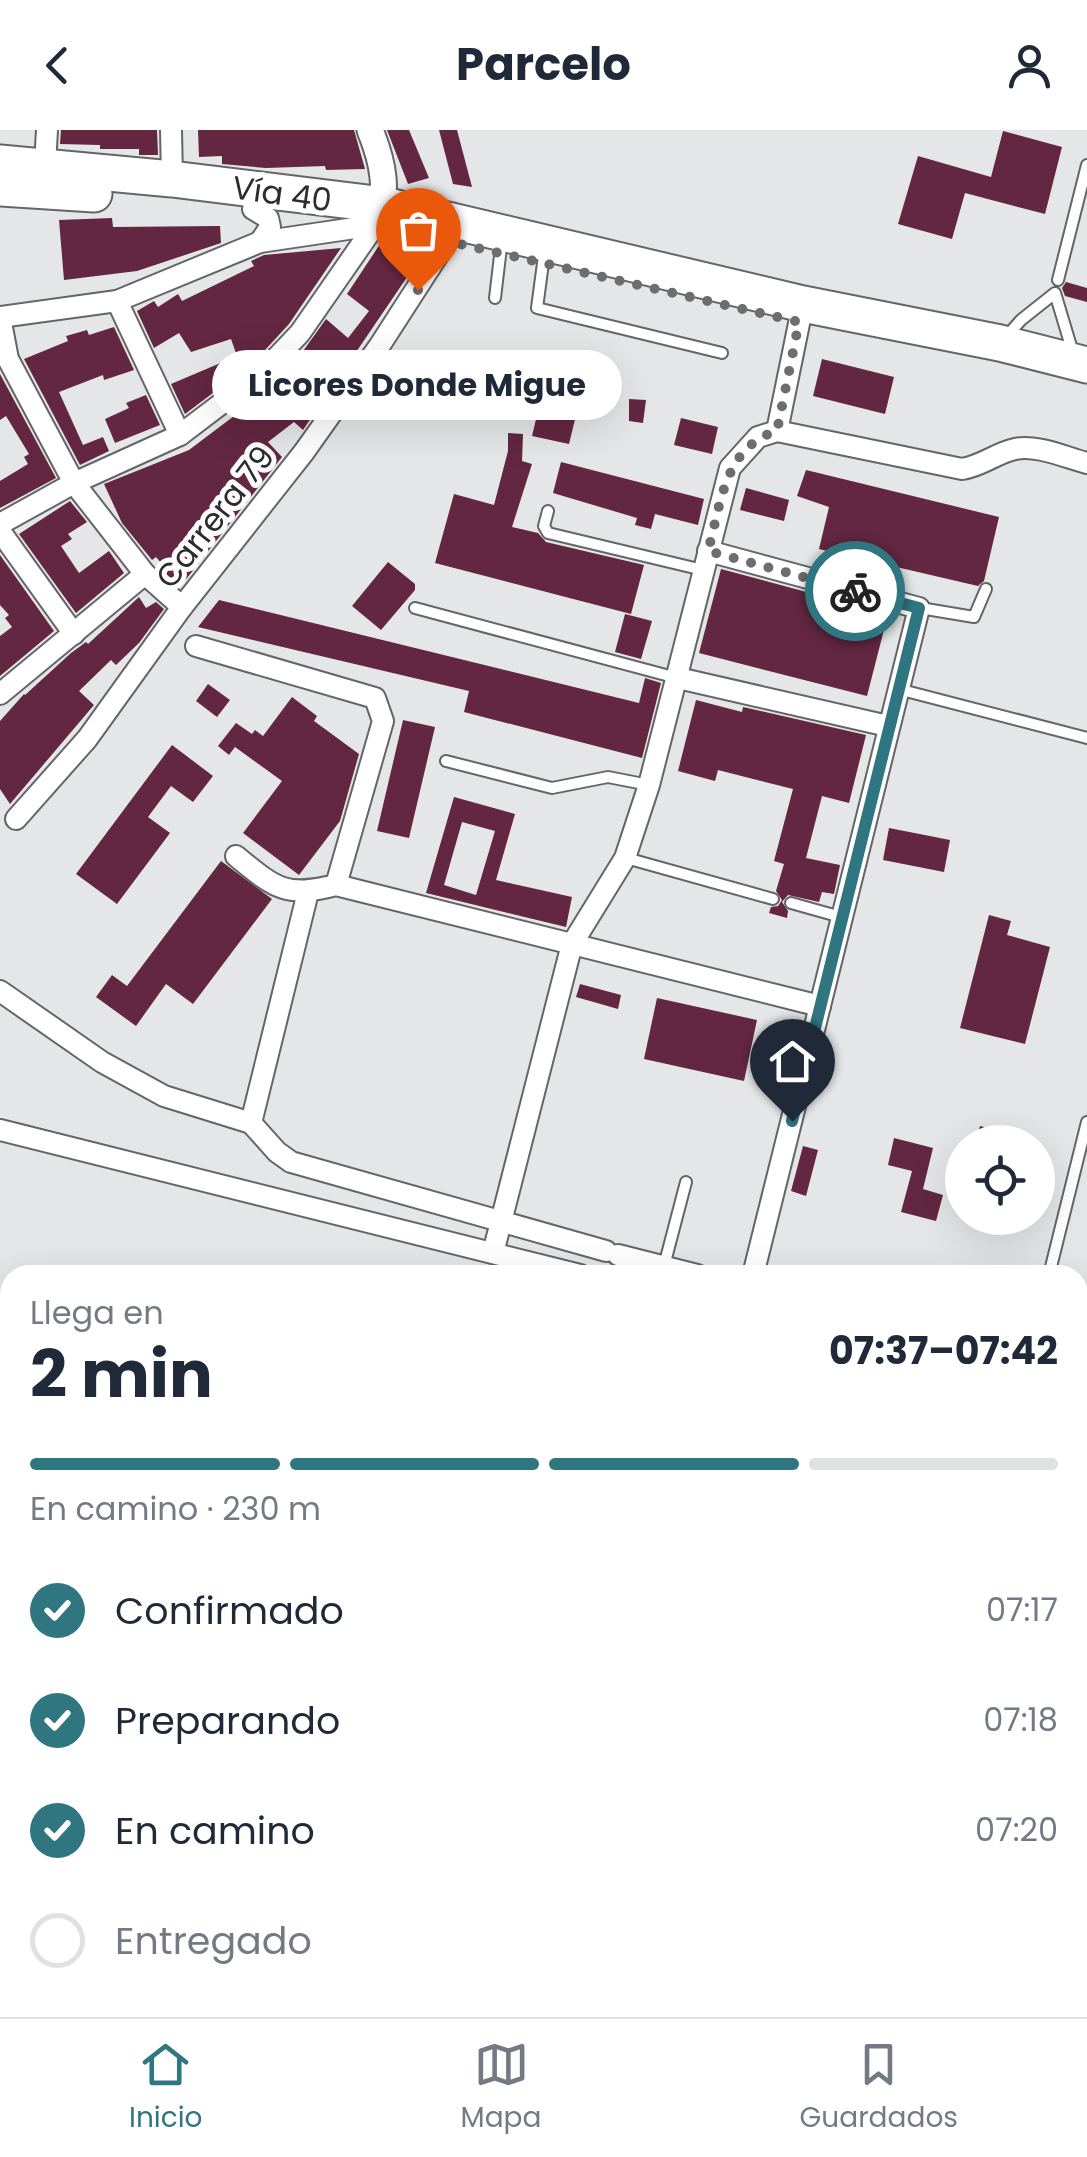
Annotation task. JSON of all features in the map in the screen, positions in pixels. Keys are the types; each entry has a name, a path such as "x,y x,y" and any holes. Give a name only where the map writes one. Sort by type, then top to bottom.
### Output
{"highway":[{"name":"Vía 40","path":"0,162 172,179 380,215 801,313 1081,371"},
{"name":"Vía 40","path":"0,188 257,226 380,215 447,241 501,242"},
{"name":"Vía 40","path":"801,313 998,349 1081,371"}],"street":[{"path":"45,165 46,130"},
{"path":"171,130 172,179"},
{"path":"74,634 0,527 74,483 180,435 263,372 300,333 380,215 382,167 370,130"},
{"path":"182,607 145,574 74,483 4,362 0,317 116,301 257,226"},
{"name":"Carrera 79","path":"16,819 87,739 182,607 304,452 447,241"},
{"path":"116,301 180,435"},
{"path":"777,431 801,313"},
{"path":"493,1253 572,944 625,858 649,786 730,468 758,437 777,431 962,468 980,466 1016,448 1087,463"},
{"path":"706,561 919,608 755,1265"},
{"path":"0,694 145,574"},
{"path":"196,646 375,698 383,721 336,885"},
{"path":"678,678 888,726"},
{"path":"236,856 274,887 308,892 336,885 820,1006"},
{"path":"251,1123 308,892"},
{"path":"0,991 102,1062 164,1096 251,1123 291,1162 501,1224 660,1265"},
{"path":"0,1130 540,1265"}],"lane":[{"path":"1058,280 1087,165"},
{"path":"495,298 501,242"},
{"path":"544,252 537,308 722,353"},
{"path":"998,349 1021,320 1055,293 1081,371"},
{"path":"548,511 544,526 548,533 706,561"},
{"path":"919,608 974,617 986,589"},
{"path":"415,608 678,678"},
{"path":"897,688 1087,738"},
{"path":"446,761 552,788 608,777 649,786"},
{"path":"625,858 773,898"},
{"path":"791,903 841,917"},
{"path":"1051,1265 1087,1122"},
{"path":"664,1265 686,1182"}],"building":[{"path":"61,130 157,130 158,155 139,155 139,149 60,144"},
{"path":"198,130 354,130 365,169 222,164 222,156 199,157"},
{"path":"387,130 409,130 429,178 408,184"},
{"path":"439,130 457,130 472,187 453,184"},
{"path":"1003,131 1062,147 1045,214 965,193 952,239 898,224 918,156 991,177"},
{"path":"112,218 113,227 220,226 221,243 137,271 64,280 59,220"},
{"path":"382,241 416,264 303,430 294,422 268,442 282,457 180,587 122,523 104,484 189,450 238,413 243,417 271,387 305,361 301,354 326,319 348,338 369,311 347,294"},
{"path":"341,248 289,324 254,362 185,414 171,384 237,356 231,339 191,352 179,333 154,348 137,311 154,301 158,307 178,294 182,301 254,266 251,261 264,255"},
{"path":"1066,282 1087,288 1087,302 1065,296 1062,288"},
{"path":"114,327 134,370 104,380 103,375 59,392 83,445 103,437 109,451 80,465 24,359 68,341 66,336 87,330 89,335"},
{"path":"822,359 894,377 885,414 813,396"},
{"path":"0,374 56,478 0,508 0,481 28,464 24,457 29,454 6,416 0,420"},
{"path":"543,390 580,399 569,444 532,436"},
{"path":"146,395 160,425 115,443 105,419 129,408 126,403"},
{"path":"629,399 646,400 643,423 629,421"},
{"path":"681,418 718,427 712,454 674,445"},
{"path":"508,433 523,434 522,461 532,464 512,527 538,533 546,542 644,565 631,614 435,563 454,494 494,505 508,451"},
{"path":"561,462 704,499 698,525 655,514 651,529 635,525 637,518 553,493"},
{"path":"806,470 999,517 984,581 978,586 819,549 829,507 797,496"},
{"path":"746,488 789,500 784,521 740,510"},
{"path":"70,501 87,522 68,534 72,539 61,546 79,573 109,551 124,573 76,613 19,534"},
{"path":"0,555 54,631 0,676 0,636 12,627 5,618 9,615 0,605"},
{"path":"388,562 415,584 415,590 381,630 352,606"},
{"path":"721,569 888,614 867,696 699,653"},
{"path":"139,597 146,608 156,602 164,609 139,643 116,665 111,660 79,691 94,705 10,804 0,789 0,721 24,694 71,653 88,644"},
{"path":"219,600 639,703 645,678 661,683 642,758 464,712 469,691 198,627"},
{"path":"625,614 652,621 641,659 615,652"},
{"path":"208,684 230,700 217,717 196,701"},
{"path":"292,697 317,716 314,721 359,754 340,821 299,875 243,833 282,781 235,747 229,755 218,746 236,723 263,736"},
{"path":"696,700 866,735 849,803 822,796 806,858 840,865 834,894 822,892 819,902 788,895 782,902 788,911 787,918 769,913 782,900 776,891 784,864 774,861 793,789 718,770 715,781 678,771"},
{"path":"403,720 435,727 409,838 377,831"},
{"path":"172,745 213,776 193,802 171,786 148,817 170,833 117,904 76,874"},
{"path":"454,797 515,814 496,880 572,897 566,927 426,893","holes":["462,822 495,831 476,895 444,885"]},
{"path":"889,828 950,840 944,872 883,860"},
{"path":"221,861 272,899 193,1004 166,984 136,1026 96,997 112,975 127,986"},
{"path":"989,915 1011,921 1007,935 1050,947 1025,1044 960,1028"},
{"path":"580,984 621,995 618,1009 576,997"},
{"path":"657,998 757,1020 744,1081 644,1059"},
{"path":"894,1138 933,1148 923,1189 943,1195 936,1221 901,1212 912,1171 888,1165"},
{"path":"803,1146 818,1150 806,1196 791,1191"}],"way so far":[{"path":"418,290 447,241 799,322 777,431 758,437 730,468 708,551 855,591"}],"place":[{"name":"Licores Donde Migue","path":"418,290"}],"route":[{"path":"792,1121 919,608 855,591"}]}
